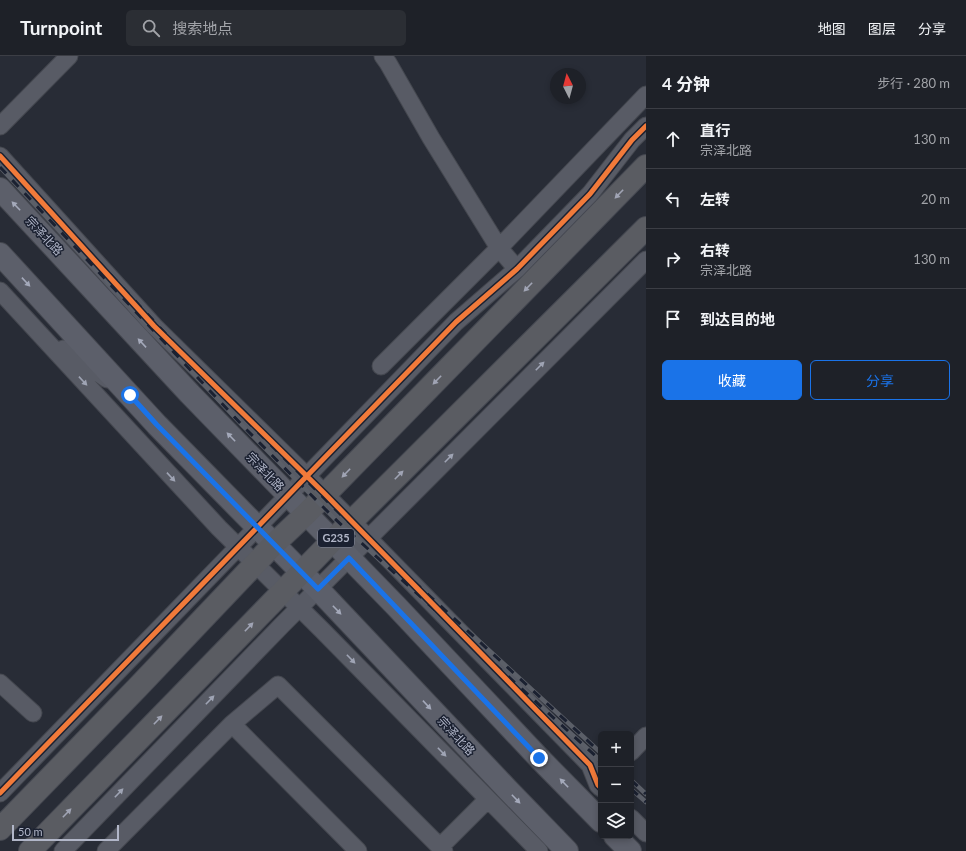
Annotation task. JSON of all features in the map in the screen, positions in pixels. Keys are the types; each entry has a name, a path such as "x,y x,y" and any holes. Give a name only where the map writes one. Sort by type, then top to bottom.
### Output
{"highway":[{"path":"0,829 138,687 273,544 306,514 646,166"},
{"name":"G235","path":"30,851 332,542 646,228"}],"main road":[{"name":"宗泽北路","path":"0,189 190,394 598,818"},
{"name":"宗泽北路","path":"0,254 130,395 318,589 567,851"},
{"path":"618,839 630,851"}],"street":[{"path":"0,126 69,56"},
{"path":"383,56 431,138 499,248 517,269"},
{"path":"381,366 499,248 646,95"},
{"path":"0,793 456,322 517,269 590,194 632,140 646,126"},
{"path":"0,156 154,326 368,538 590,766 598,781"},
{"path":"62,851 368,538 646,260"},
{"path":"0,291 219,528 300,608 539,851"},
{"path":"38,332 130,395"},
{"path":"0,683 33,713"},
{"path":"106,851 232,724 278,685 442,849 488,799"},
{"path":"232,724 358,851"},
{"path":"634,749 646,736"},
{"path":"582,802 598,787"},
{"path":"634,821 646,833"}],"railway":[{"path":"0,156 248,422 339,513 598,750"},
{"path":"0,167 243,426 334,518 598,758"},
{"path":"634,783 646,794"},
{"path":"634,792 646,802"}],"cycle path":[{"path":"0,793 456,322 517,269 590,194 632,140 646,126"},
{"path":"0,156 154,326 325,494 590,765 598,785"}],"route":[{"path":"130,395 157,425 318,589 349,558 539,758"}]}
